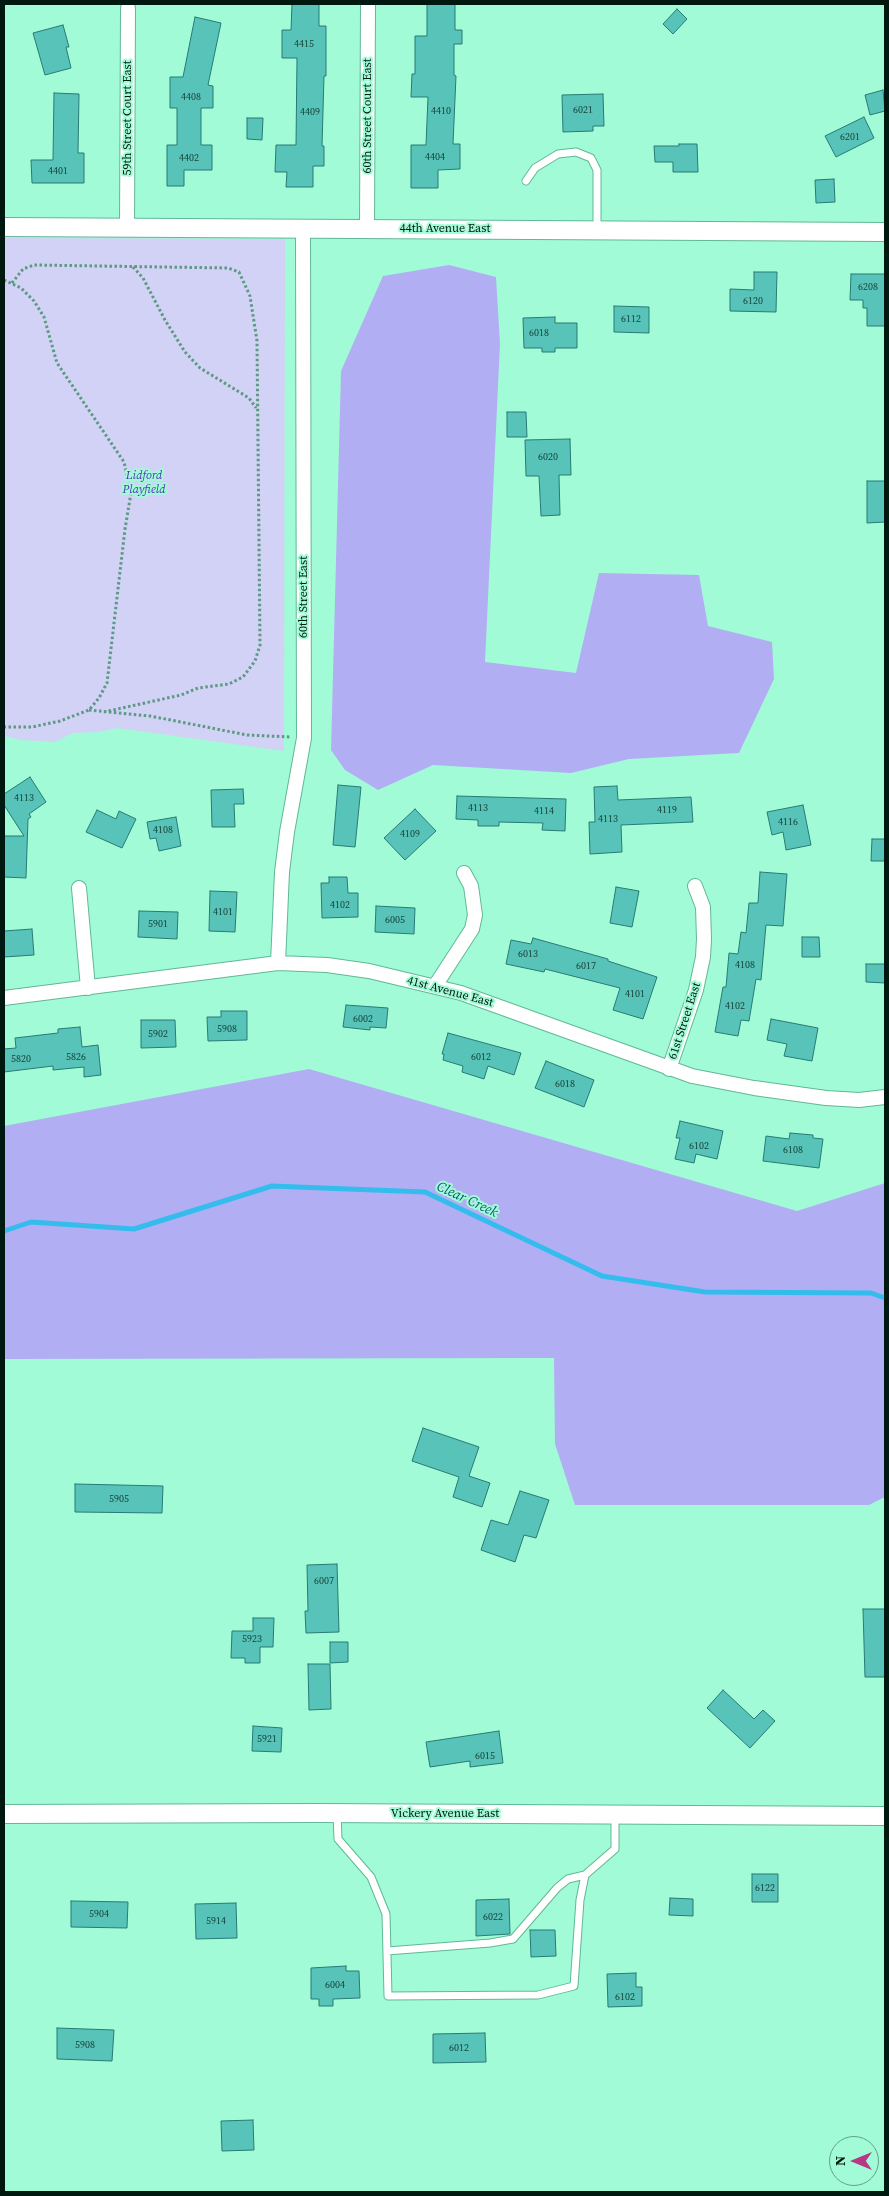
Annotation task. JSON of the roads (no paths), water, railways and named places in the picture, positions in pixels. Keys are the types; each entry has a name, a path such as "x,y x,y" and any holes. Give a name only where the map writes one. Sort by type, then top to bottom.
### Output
{"street":[{"name":"60th Street Court East","path":"367,228 368,4"},
{"name":"59th Street Court East","path":"127,228 128,8"},
{"name":"44th Avenue East","path":"4,227 885,232"},
{"name":"60th Street East","path":"278,964 282,872 286,832 304,738 303,228"},
{"path":"434,986 472,929 475,915 471,886 464,873"},
{"name":"61st Street East","path":"669,1069 696,990 703,957 703,907 695,886"},
{"path":"80,888 88,988"},
{"name":"41st Avenue East","path":"4,998 278,964 348,968 434,986 491,1002 669,1069 717,1081 826,1098 859,1100 885,1097"},
{"name":"Vickery Avenue East","path":"4,1814 337,1813 885,1816"}],"lane":[{"path":"526,181 535,168 558,154 576,152 591,158 597,170 597,230"},
{"path":"337,1813 338,1839 371,1877 386,1914 388,1996 538,1995 574,1986 580,1900 585,1875"},
{"path":"387,1951 490,1943 513,1939 557,1888 568,1879 585,1875 615,1849 615,1815"}],"waterway":[{"name":"Clear Creek","path":"4,1231 31,1222 134,1229 272,1186 425,1192 602,1276 705,1292 871,1293 885,1298"}],"park label":[{"name":"Lidford Playfield","path":"144,483"}]}
